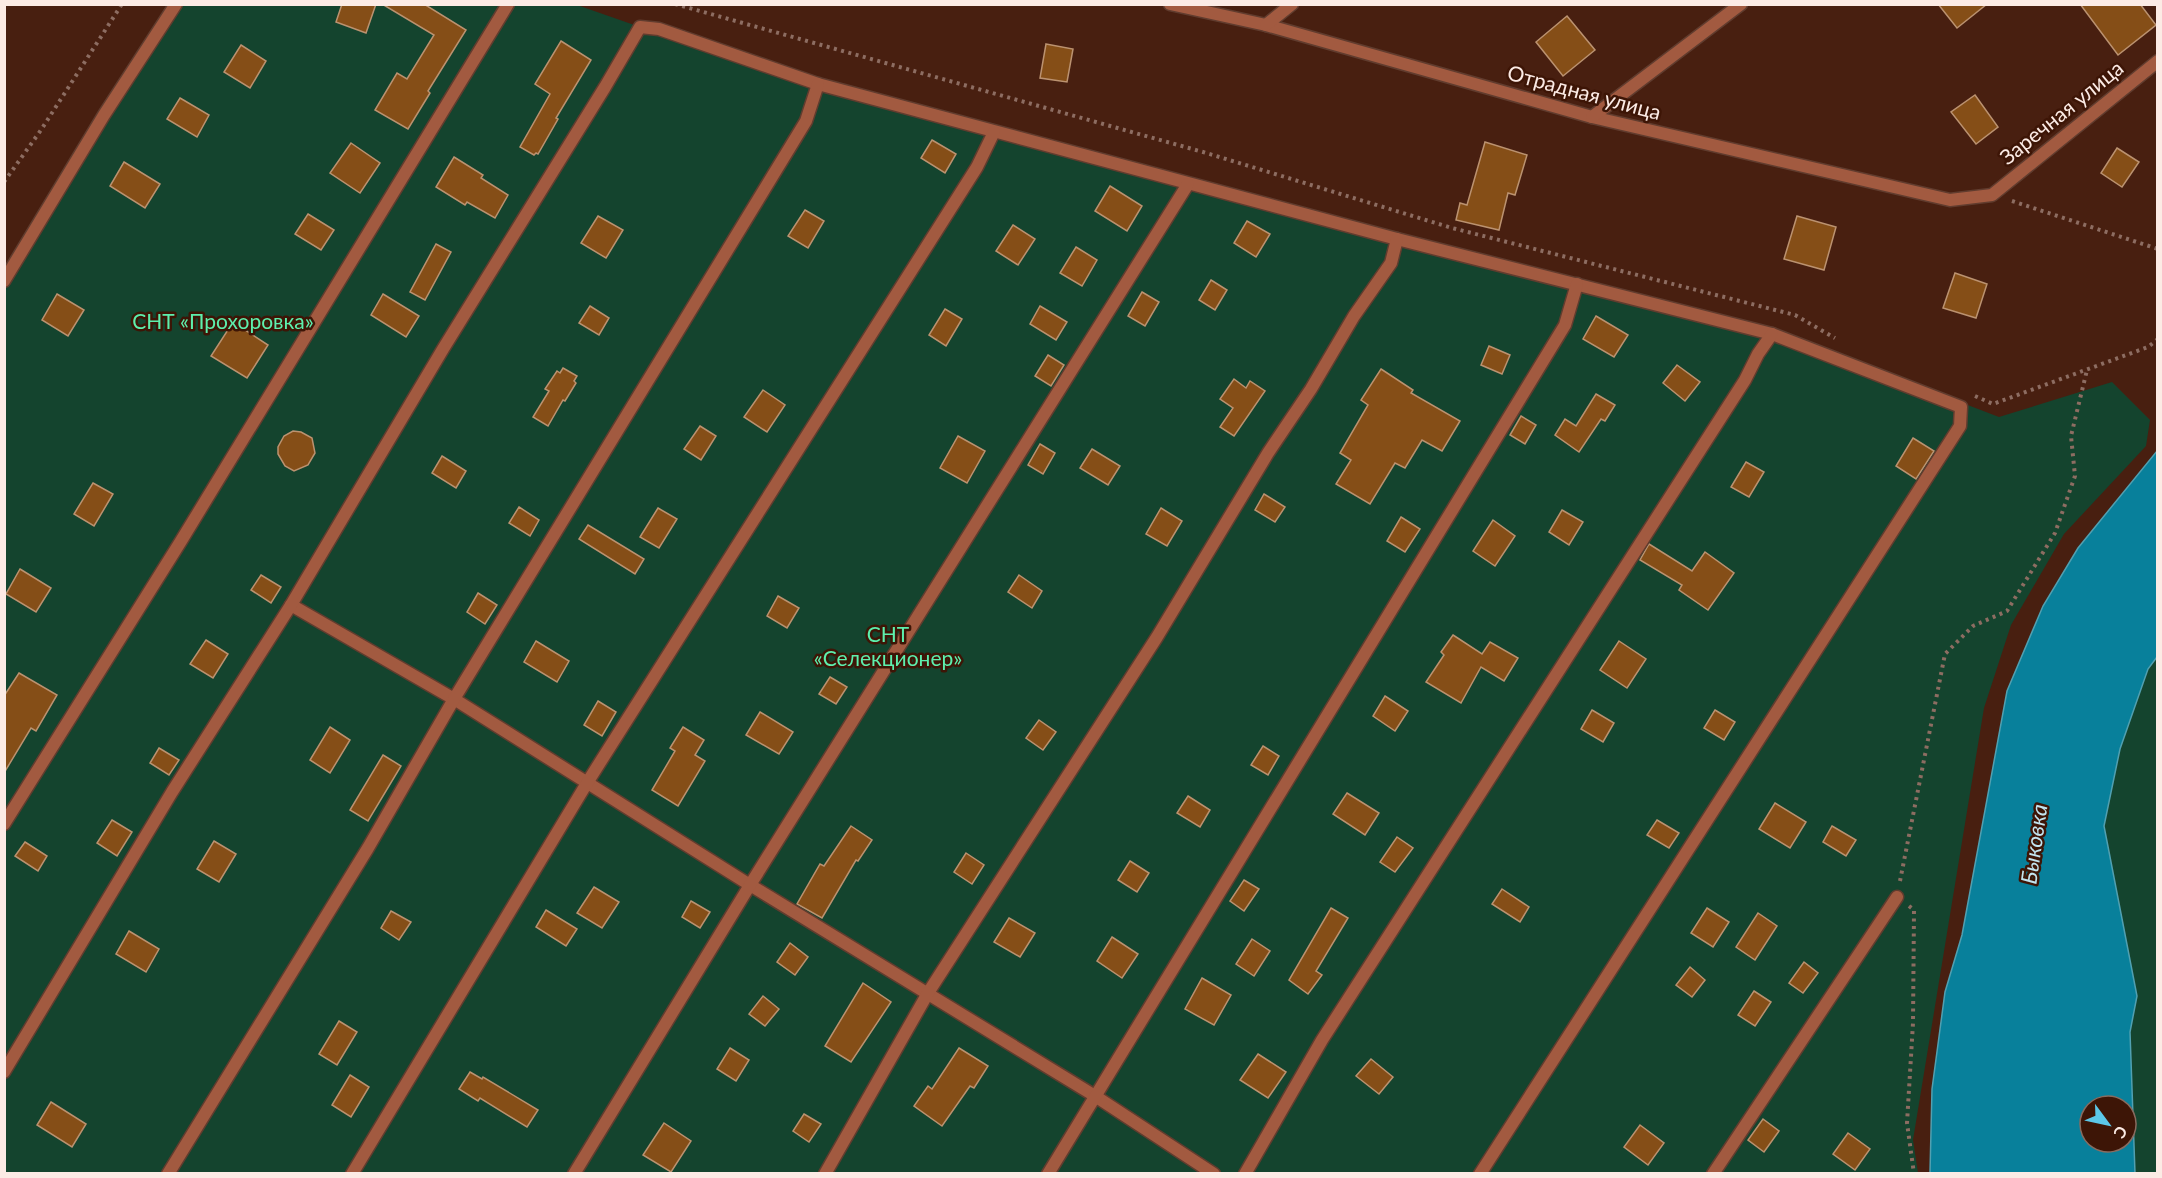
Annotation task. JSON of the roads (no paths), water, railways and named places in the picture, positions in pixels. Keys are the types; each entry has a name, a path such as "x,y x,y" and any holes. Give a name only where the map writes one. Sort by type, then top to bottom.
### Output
{"lane":[{"path":"4,281 104,115 176,4"},
{"path":"4,824 181,542 508,4"},
{"name":"Отрадная улица","path":"1170,4 1266,25 1592,117 1950,200 1992,195"},
{"path":"1266,25 1292,4"},
{"path":"1592,117 1741,4"},
{"path":"4,1072 172,792 291,605 442,349 640,27 659,29 818,84 994,132 1397,239 1772,334 1961,407 1960,426 1480,1173"},
{"name":"Заречная улица","path":"1992,195 2157,61"},
{"path":"168,1173 368,848 454,699 806,121 818,84"},
{"path":"352,1173 587,783 977,167 994,132"},
{"path":"574,1173 750,885 1188,184"},
{"path":"825,1173 928,993 1156,637 1354,316 1391,263 1397,239"},
{"path":"1048,1173 1565,325 1577,284"},
{"path":"1245,1173 1322,1040 1745,380 1758,354 1772,334"},
{"path":"291,605 454,699 750,885 1095,1096 1214,1173"},
{"path":"1713,1173 1897,897"}],"water":[{"name":"Быковка","path":"2157,451 2157,657 2148,669 2120,749 2104,826 2137,996 2130,1032 2132,1094 2078,1094 2078,1154 2134,1154 2135,1173 1930,1173 1932,1089 1945,992 1962,935 2007,691 2043,606 2078,548"}],"park label":[{"name":"СНТ «Прохоровка»","path":"223,322"},
{"name":"СНТ «Селекционер»","path":"888,647"}]}
